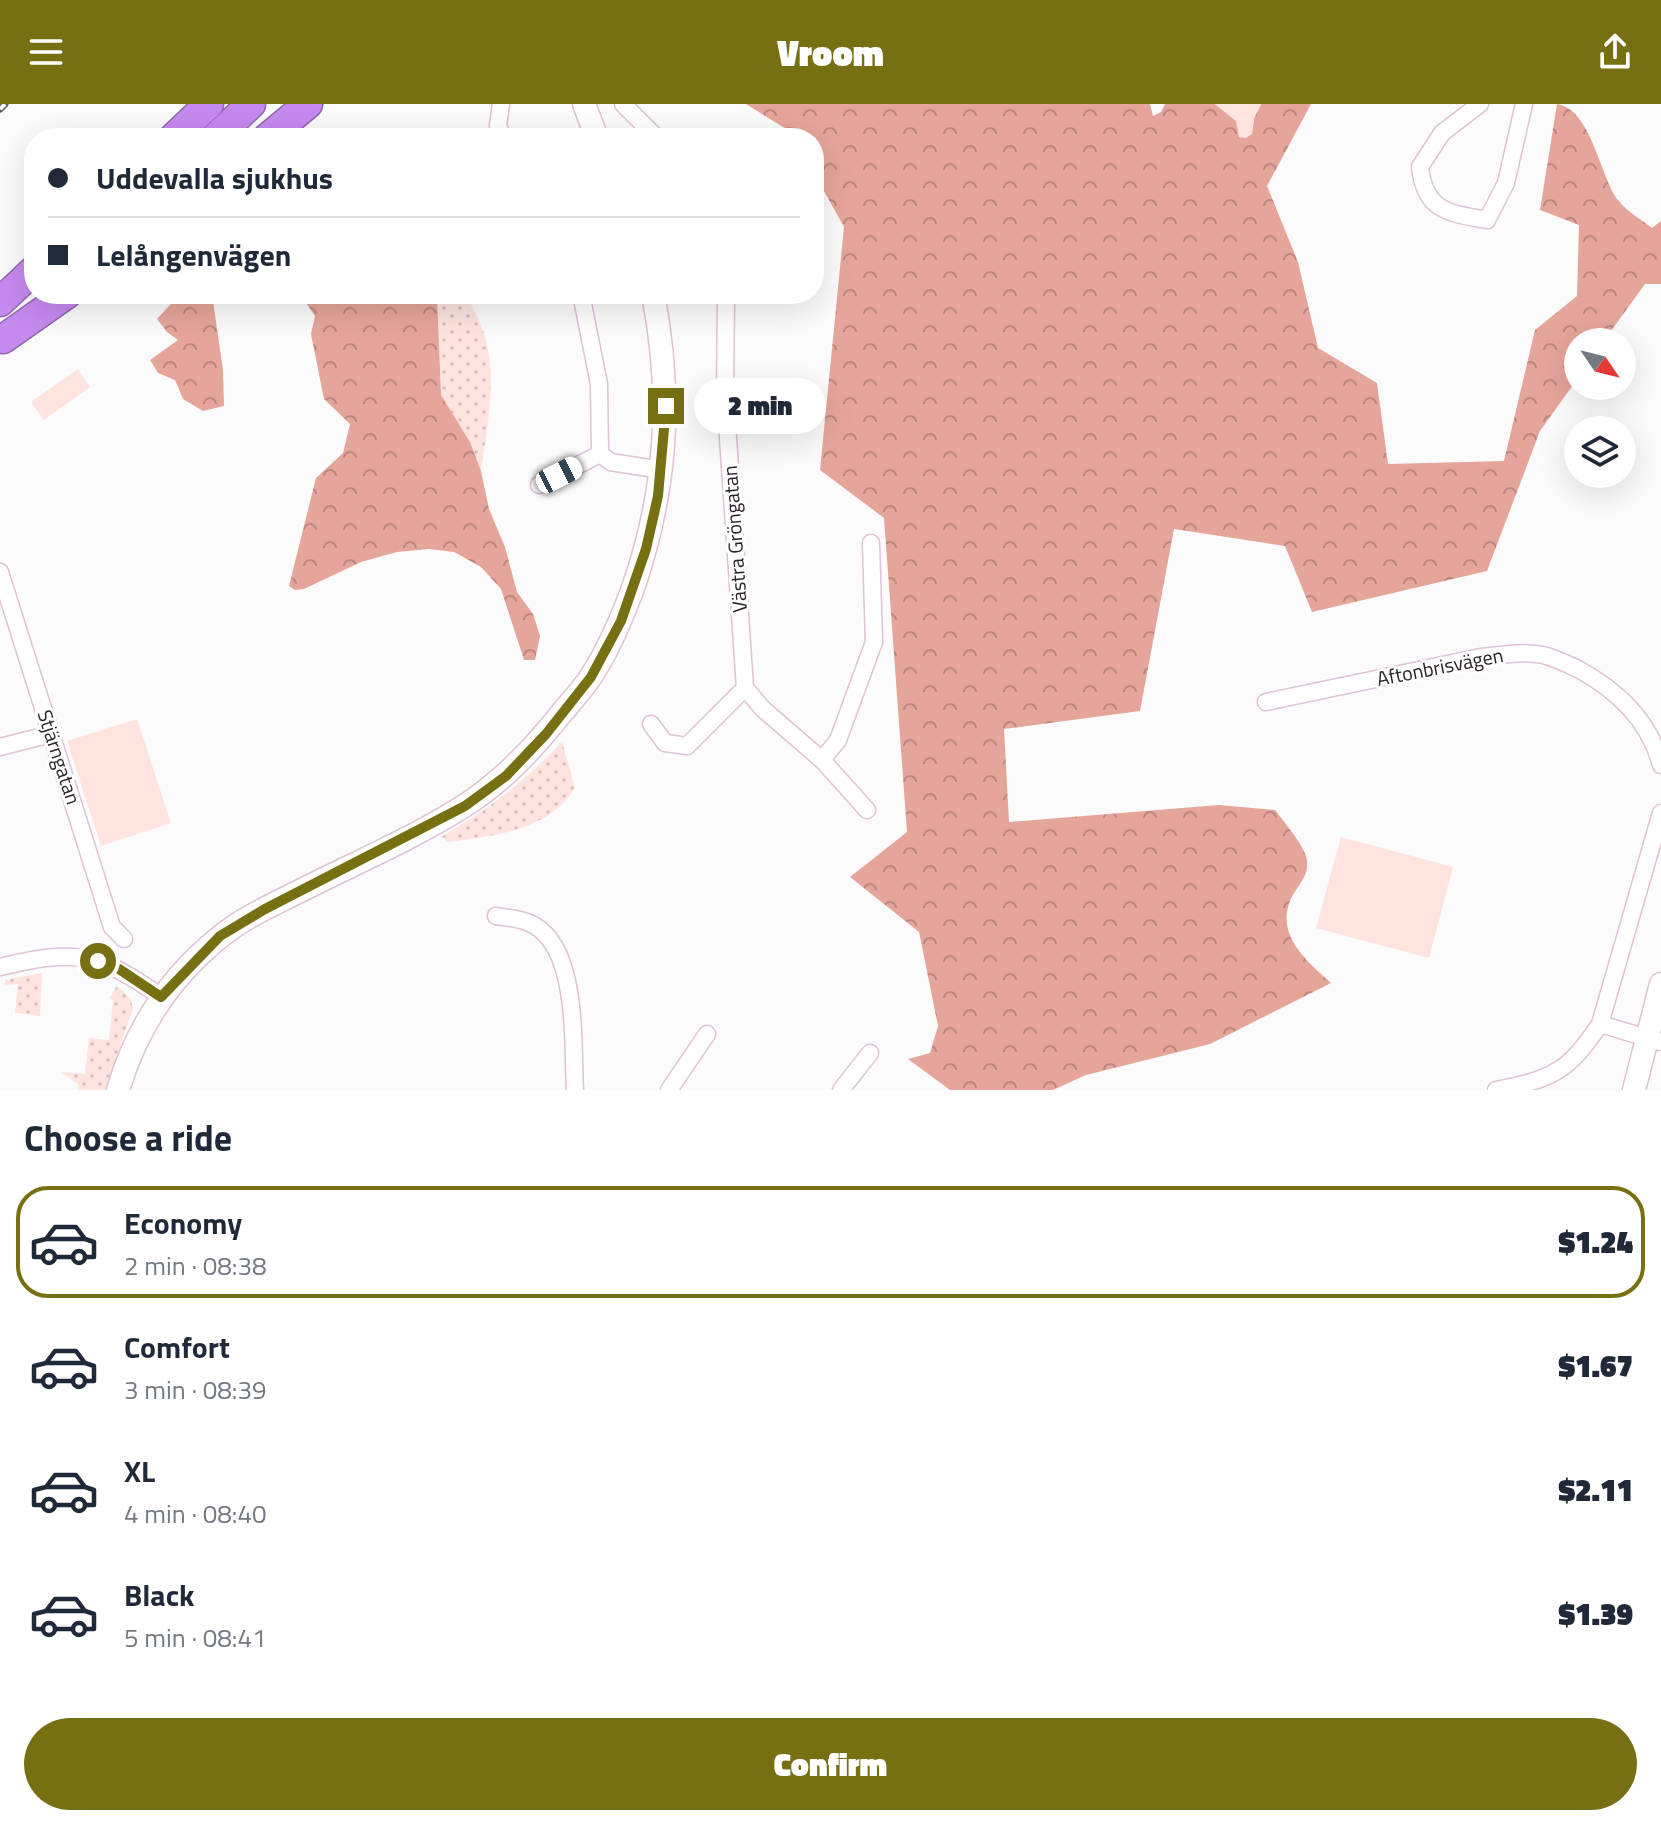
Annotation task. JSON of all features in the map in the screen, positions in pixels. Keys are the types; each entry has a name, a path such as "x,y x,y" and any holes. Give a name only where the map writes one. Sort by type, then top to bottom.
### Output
{"highway":[{"path":"184,128 209,104"},
{"path":"226,128 251,104"},
{"path":"279,128 308,104"},
{"path":"0,302 24,279"},
{"path":"1,341 40,304"},
{"path":"1,341 53,304"}],"street":[{"path":"499,128 501,104"},
{"path":"584,104 593,128"},
{"path":"623,104 647,128"},
{"path":"1480,104 1442,133 1420,167 1424,190 1442,210 1487,220 1506,183 1524,104"},
{"path":"583,304 599,384 600,454"},
{"path":"118,1090 134,1046 161,997 220,936 265,909 465,806 506,776 546,734 591,677 621,621 646,549 661,470 666,389 663,344 655,304"},
{"name":"Västra Gröngatan","path":"726,304 725,394 745,688"},
{"path":"600,454 611,462 661,470"},
{"path":"539,485 600,454"},
{"path":"822,760 838,740 874,642 871,543"},
{"name":"Stjärngatan","path":"0,572 112,927 124,939"},
{"name":"Aftonbrisvägen","path":"1266,702 1481,657 1516,653 1544,655 1566,663 1617,693 1647,731 1657,748 1661,765"},
{"path":"651,724 665,743 687,746 745,688 763,709 822,760 867,810"},
{"path":"0,747 51,734"},
{"path":"1496,1090 1540,1081 1555,1074 1579,1053 1600,1024 1661,813"},
{"path":"496,916 529,922 546,936 561,959 569,984 575,1090"},
{"path":"0,967 52,956 83,958 119,969 161,997"},
{"path":"1634,1090 1654,1040 1661,984"},
{"path":"1600,1024 1654,1040"},
{"path":"669,1090 707,1034"},
{"path":"841,1090 870,1053"}],"shaded area":[{"path":"1215,104 1261,104 1254,118 1252,134 1246,138 1239,137 1236,121"},
{"path":"437,304 471,304 484,334 490,368 490,402 481,471 470,442 441,396"},
{"path":"78,369 90,387 44,420 31,402"},
{"path":"137,719 171,823 101,846 67,741"},
{"path":"562,742 575,788 550,814 535,823 501,833 448,842 441,837 505,794"},
{"path":"1341,837 1453,867 1429,958 1316,928"},
{"path":"42,973 40,1016 15,1013 18,984 5,985 5,980"},
{"path":"117,986 131,999 133,1009 105,1090 78,1090 78,1084 61,1072 85,1074 89,1038 109,1040 113,1000 109,999"}],"green space":[{"path":"746,104 1150,104 1153,116 1161,112 1165,104 1215,104 1252,133 1254,118 1261,104 1311,104 1267,186 1298,262 1318,348 1377,383 1388,464 1504,461 1535,330 1577,296 1579,225 1540,210 1557,104 1569,109 1586,130 1621,204 1652,228 1661,221 1661,284 1645,284 1613,328 1564,328 1564,398 1540,431 1487,571 1312,612 1285,546 1174,529 1140,711 1004,729 1009,822 1219,805 1275,810 1301,845 1307,863 1305,875 1290,901 1287,926 1297,948 1331,983 1210,1044 1086,1075 1053,1090 950,1090 908,1059 930,1053 938,1026 919,932 850,877 907,832 884,518 820,470 844,227 824,191 824,128 785,128"},
{"path":"171,304 213,304 223,370 224,406 203,411 183,399 175,380 158,373 150,360 178,340 157,319"},
{"path":"307,304 437,304 441,395 470,442 517,592 533,614 540,636 535,660 524,660 501,589 481,567 454,552 429,549 397,552 361,562 304,589 295,590 289,586 316,478 343,453 350,424 324,399 311,334 315,316"}],"railway":[{"path":"0,109 5,104"}],"route":[{"path":"98,961 130,975 161,997 220,936 265,909 465,806 506,776 546,734 591,677 621,621 646,549 658,496 666,406"}]}
